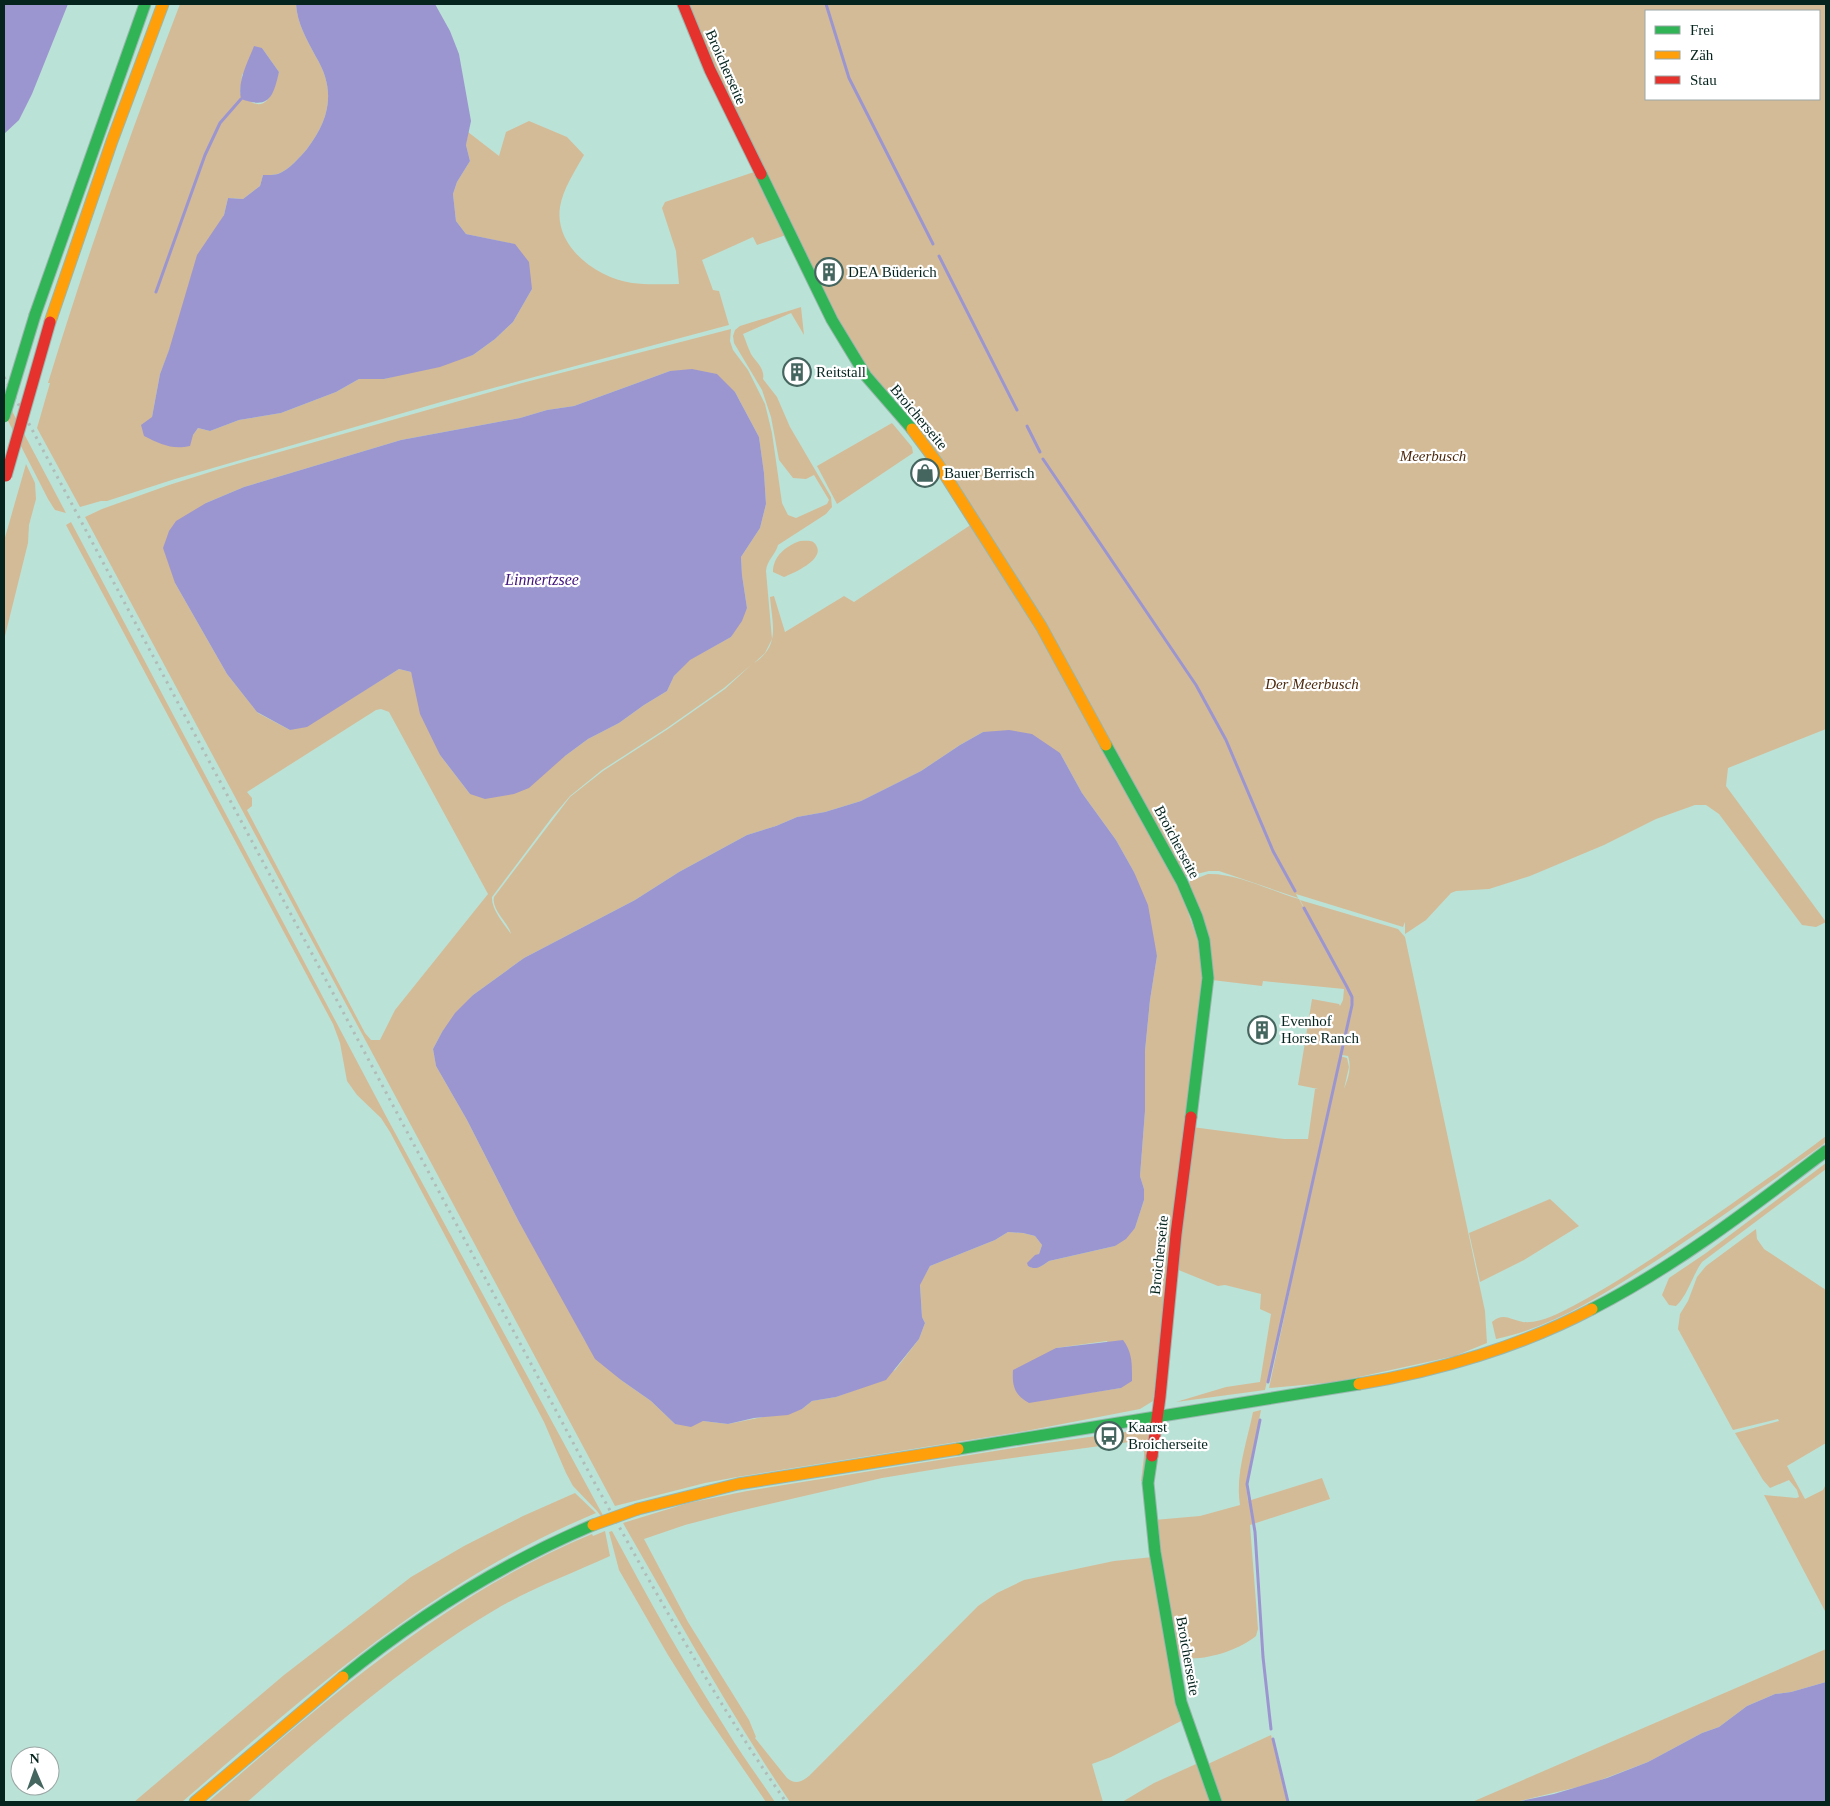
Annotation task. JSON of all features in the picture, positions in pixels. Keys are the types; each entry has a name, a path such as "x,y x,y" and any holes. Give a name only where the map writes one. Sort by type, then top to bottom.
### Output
{"main road":[{"path":"4,417 35,315 96,136 145,4"},
{"path":"5,480 50,322 162,4"},
{"name":"Broicherseite","path":"684,4 699,45 718,86 832,320 866,376 907,423 938,464 1040,626 1182,882 1201,925 1207,952 1208,978 1186,1153 1160,1397 1148,1483 1155,1552 1181,1702 1216,1802"},
{"path":"195,1802 299,1712 403,1631 452,1597 492,1573 530,1553 593,1525 638,1509 738,1484 1333,1388 1407,1374 1480,1355 1539,1334 1586,1313 1645,1280 1720,1230 1826,1151"}],"green space":[{"path":"180,4 296,4 300,25 322,69 328,93 328,104 321,127 315,138 298,159 286,170 278,174 263,175 260,186 243,199 228,198 224,215 216,229 160,374 152,417 193,435 198,428 210,431 239,420 281,413 336,392 359,379 384,379 473,355 495,339 513,322 532,289 514,244 466,234 456,221 453,194 457,182 470,161 466,145 468,132 499,156 506,132 529,121 567,137 584,155 570,180 560,207 560,222 564,235 571,247 592,267 605,275 619,280 638,284 679,284 676,251 662,208 665,202 754,172 786,235 757,245 753,237 702,260 713,290 719,291 729,325 441,402 175,479 107,501 80,507 37,428 50,383 48,383 78,287","holes":["262,48 279,72 274,88 264,103 253,103 240,93 242,75"]},
{"name":"Meerbusch","path":"687,4 1826,4 1826,729 1728,768 1726,786 1826,922 1816,927 1802,925 1719,814 1706,805 1695,805 1656,819 1604,845 1530,876 1489,889 1451,893 1426,920 1405,934 1405,922 1403,927 1296,894 1298,898 1219,871 1209,871 1184,877 920,432 920,429 893,396 874,379 848,339 753,149"},
{"path":"801,307 804,335 791,313 743,334 751,354 761,368 763,379 777,397 790,427 831,497 832,507 826,514 778,545 766,571 772,639 773,625 770,597 774,596 785,632 844,596 854,602 972,524 1039,629 1179,886 1204,959 1153,1401 1140,1409 1026,1431 737,1477 705,1483 615,1506 85,517 169,485 223,468 522,383 731,329 730,341 733,350 748,370 765,404 772,433 782,503 788,515 796,518 827,504 829,500 814,475 806,479 793,478 779,460 771,417 762,390 734,343 733,336 735,330 740,326","holes":["670,371 735,392 759,437 766,504 760,528 741,557 747,608 731,637 689,660 674,676 667,691 619,723 588,739 565,756 470,794 440,755 411,672 399,669 331,711 290,730 258,713 227,674 175,583 206,503 244,487 401,440 574,406","751,665 725,689 668,729 603,771 570,797 494,897 495,907 511,934 496,911 492,897 570,796 602,770 724,688","381,709 389,712 488,894 395,1010 380,1040 371,1040 365,1033 247,810 252,806 252,798 247,792 376,710","983,732 1060,753 1082,793 1116,840 1134,872 1157,956 1145,1051 1145,1111 1140,1176 1144,1189 1144,1200 1135,1228 1115,1246 1049,1261 1034,1268 1028,1266 1039,1254 1042,1245 1035,1236 1008,1232 995,1240 930,1266 920,1284 922,1317 925,1323 919,1339 895,1370 858,1389 836,1397 812,1401 802,1409 728,1424 703,1421 675,1424 651,1401 621,1380 585,1341 518,1220 467,1120 436,1066 433,1049 442,1032 473,995 524,958 635,900 679,872 747,835 797,817 825,812 861,801 921,771","1107,1341 1121,1388 1075,1395 1056,1348"]},
{"path":"4,396 66,513 55,510 48,499 4,413"},
{"path":"892,423 912,447 913,453 837,504 817,466"},
{"path":"26,464 35,483 36,499 29,525 28,543 4,640 4,541"},
{"path":"71,522 387,1118 604,1520 573,1486 544,1422 390,1132 381,1118 357,1095 347,1081 340,1043 333,1024 66,525"},
{"path":"800,541 810,541 816,544 818,552 816,557 800,569 784,577 773,572 775,561 781,552"},
{"path":"1208,874 1219,874 1242,879 1299,899 1351,997 1340,1056 1347,1058 1349,1067 1344,1089 1350,1065 1348,1056 1342,1055 1353,1004 1352,997 1300,900 1398,929 1405,937 1485,1311 1487,1343 1455,1356 1336,1382 1269,1388 1290,1290 1288,1290 1265,1390 1176,1402 1226,1387 1260,1382 1271,1314 1260,1309 1261,1294 1225,1285 1218,1286 1176,1269 1192,1127 1284,1139 1308,1139 1315,1089 1318,1089 1298,1085 1312,999 1339,1004 1340,1006 1343,1000 1344,989 1263,981 1262,986 1212,980 1189,884 1190,881"},
{"path":"1826,1136 1826,1142 1821,1146 1625,1281 1563,1316 1519,1333 1496,1339 1492,1322 1496,1319 1504,1317 1523,1322 1543,1320 1593,1295 1672,1245"},
{"path":"1826,1163 1826,1169 1702,1262 1680,1302 1676,1306 1669,1305 1662,1295 1669,1278 1706,1253"},
{"path":"1550,1199 1579,1226 1524,1260 1480,1282 1469,1233"},
{"path":"1756,1229 1757,1239 1764,1249 1826,1290 1826,1443 1787,1466 1805,1499 1823,1490 1826,1484 1826,1613 1764,1495 1796,1498 1799,1497 1797,1490 1789,1480 1770,1488 1763,1480 1735,1433 1779,1421 1778,1419 1733,1430 1678,1329 1680,1314 1688,1301 1697,1277 1706,1266"},
{"path":"1261,1410 1246,1484 1248,1501 1322,1478 1330,1499 1250,1525 1258,1629 1256,1636 1239,1647 1217,1655 1195,1658 1175,1656 1154,1520 1200,1516 1240,1505 1240,1470 1245,1447 1253,1412"},
{"path":"1140,1430 1145,1431 1149,1436 1145,1481 1141,1481 1144,1440 882,1478 731,1513 685,1525 644,1539 688,1622 749,1720 755,1738 787,1778 795,1782 809,1776 978,1606 997,1593 1024,1580 1114,1561 1153,1557 1183,1720 1111,1757 1092,1764 1103,1802 790,1802 683,1629 623,1523 688,1503 747,1491 1032,1445"},
{"path":"575,1493 596,1513 537,1540 429,1604 328,1679 182,1802 134,1802 284,1675 411,1577 464,1546 523,1516"},
{"path":"605,1531 610,1556 521,1596 460,1632 366,1701 247,1802 208,1802 343,1688 437,1618 487,1587 538,1559 592,1534 593,1536"},
{"path":"612,1531 696,1680 738,1748 775,1802 766,1802 700,1706 668,1655 619,1570 609,1532"},
{"path":"1826,1649 1826,1682 1791,1692 1775,1694 1747,1706 1719,1727 1702,1733 1648,1762 1590,1784 1516,1802 1472,1802"},
{"path":"1271,1735 1287,1802 1220,1802 1208,1767 1210,1763"},
{"path":"1196,1764 1211,1802 1122,1802 1154,1783"}],"water":[{"path":"4,4 68,4 32,94 19,120 4,134"},
{"path":"296,4 435,4 450,31 459,54 471,121 466,145 470,161 457,182 453,194 456,221 466,234 515,244 529,262 532,289 513,322 495,339 473,355 440,367 384,379 359,379 336,392 281,413 239,420 210,431 198,428 193,435 190,446 166,446 144,436 141,425 152,417 160,374 197,255 224,215 228,198 243,199 260,186 263,175 278,174 290,166 315,138 325,115 328,104 326,81 300,25"},
{"path":"254,46 262,48 279,72 272,95 264,102 258,103 241,99 240,92 240,85"},
{"name":"Linnertzsee","path":"692,369 717,374 735,392 759,437 766,504 760,528 741,557 747,608 742,621 731,637 690,660 674,676 667,691 619,723 588,739 565,756 529,788 514,794 485,799 470,794 440,755 420,714 411,672 399,669 307,727 290,730 257,712 227,674 175,583 163,548 169,531 176,521 206,503 244,487 401,440 574,406 670,371"},
{"path":"1009,730 1032,734 1060,753 1082,793 1116,840 1134,872 1148,905 1157,956 1145,1051 1145,1111 1140,1176 1144,1189 1144,1200 1135,1228 1126,1239 1115,1246 1049,1261 1036,1268 1028,1266 1027,1263 1035,1255 1039,1254 1042,1245 1035,1236 1008,1232 995,1240 930,1266 920,1285 922,1317 925,1323 919,1339 886,1380 836,1397 812,1401 802,1409 788,1415 754,1418 728,1424 703,1421 691,1427 675,1424 651,1401 595,1359 436,1066 433,1049 455,1013 473,995 524,958 635,900 679,872 747,835 797,817 825,812 861,801 921,771 983,732"},
{"path":"1123,1340 1130,1355 1132,1381 1121,1388 1029,1403 1020,1397 1015,1389 1013,1370 1056,1348"},
{"path":"1826,1682 1826,1802 1516,1802 1554,1794 1607,1778 1648,1762 1702,1733 1719,1727 1747,1706 1775,1694 1791,1692"}],"waterway":[{"path":"826,4 849,78 933,244"},
{"path":"156,292 205,155 220,123 241,99"},
{"path":"939,256 1017,410"},
{"path":"1027,426 1040,452"},
{"path":"1043,459 1196,685 1226,740 1273,851 1295,891"},
{"path":"1268,1382 1352,1005 1352,997 1304,908"},
{"path":"1260,1420 1247,1484 1255,1532 1263,1657 1271,1729"},
{"path":"1273,1739 1288,1802"}],"railway":[{"path":"4,377 593,1480 709,1684 786,1802"}],"traffic: fast":[{"path":"35,315 145,4"},
{"path":"761,174 832,320 866,376 912,429"},
{"path":"4,417 35,315"},
{"path":"1106,745 1182,882 1197,917 1204,940 1208,978 1191,1117"},
{"path":"1592,1309 1683,1255 1741,1215 1826,1151"},
{"path":"958,1449 1359,1384"},
{"path":"1152,1456 1148,1483 1155,1552 1181,1702 1216,1802"},
{"path":"343,1677 402,1632 463,1592 526,1556 593,1525"}],"traffic: slow":[{"path":"50,322 112,141 163,4"},
{"path":"912,429 938,464 1041,626 1106,745"},
{"path":"1359,1384 1419,1372 1508,1346 1592,1309"},
{"path":"638,1509 738,1484 958,1449"},
{"path":"593,1525 638,1509"},
{"path":"195,1802 343,1677"}],"traffic: jam":[{"path":"683,4 710,70 761,174"},
{"path":"6,476 50,322"},
{"path":"1152,1456 1160,1397 1176,1234 1191,1117"}],"place":[{"name":"DEA Büderich","path":"829,272"},
{"name":"Reitstall","path":"797,372"},
{"name":"Bauer Berrisch","path":"925,473"},
{"name":"Evenhof Horse Ranch","path":"1262,1030"},
{"name":"Kaarst Broicherseite","path":"1109,1436"}],"park label":[{"name":"Der Meerbusch","path":"1312,684"}]}
